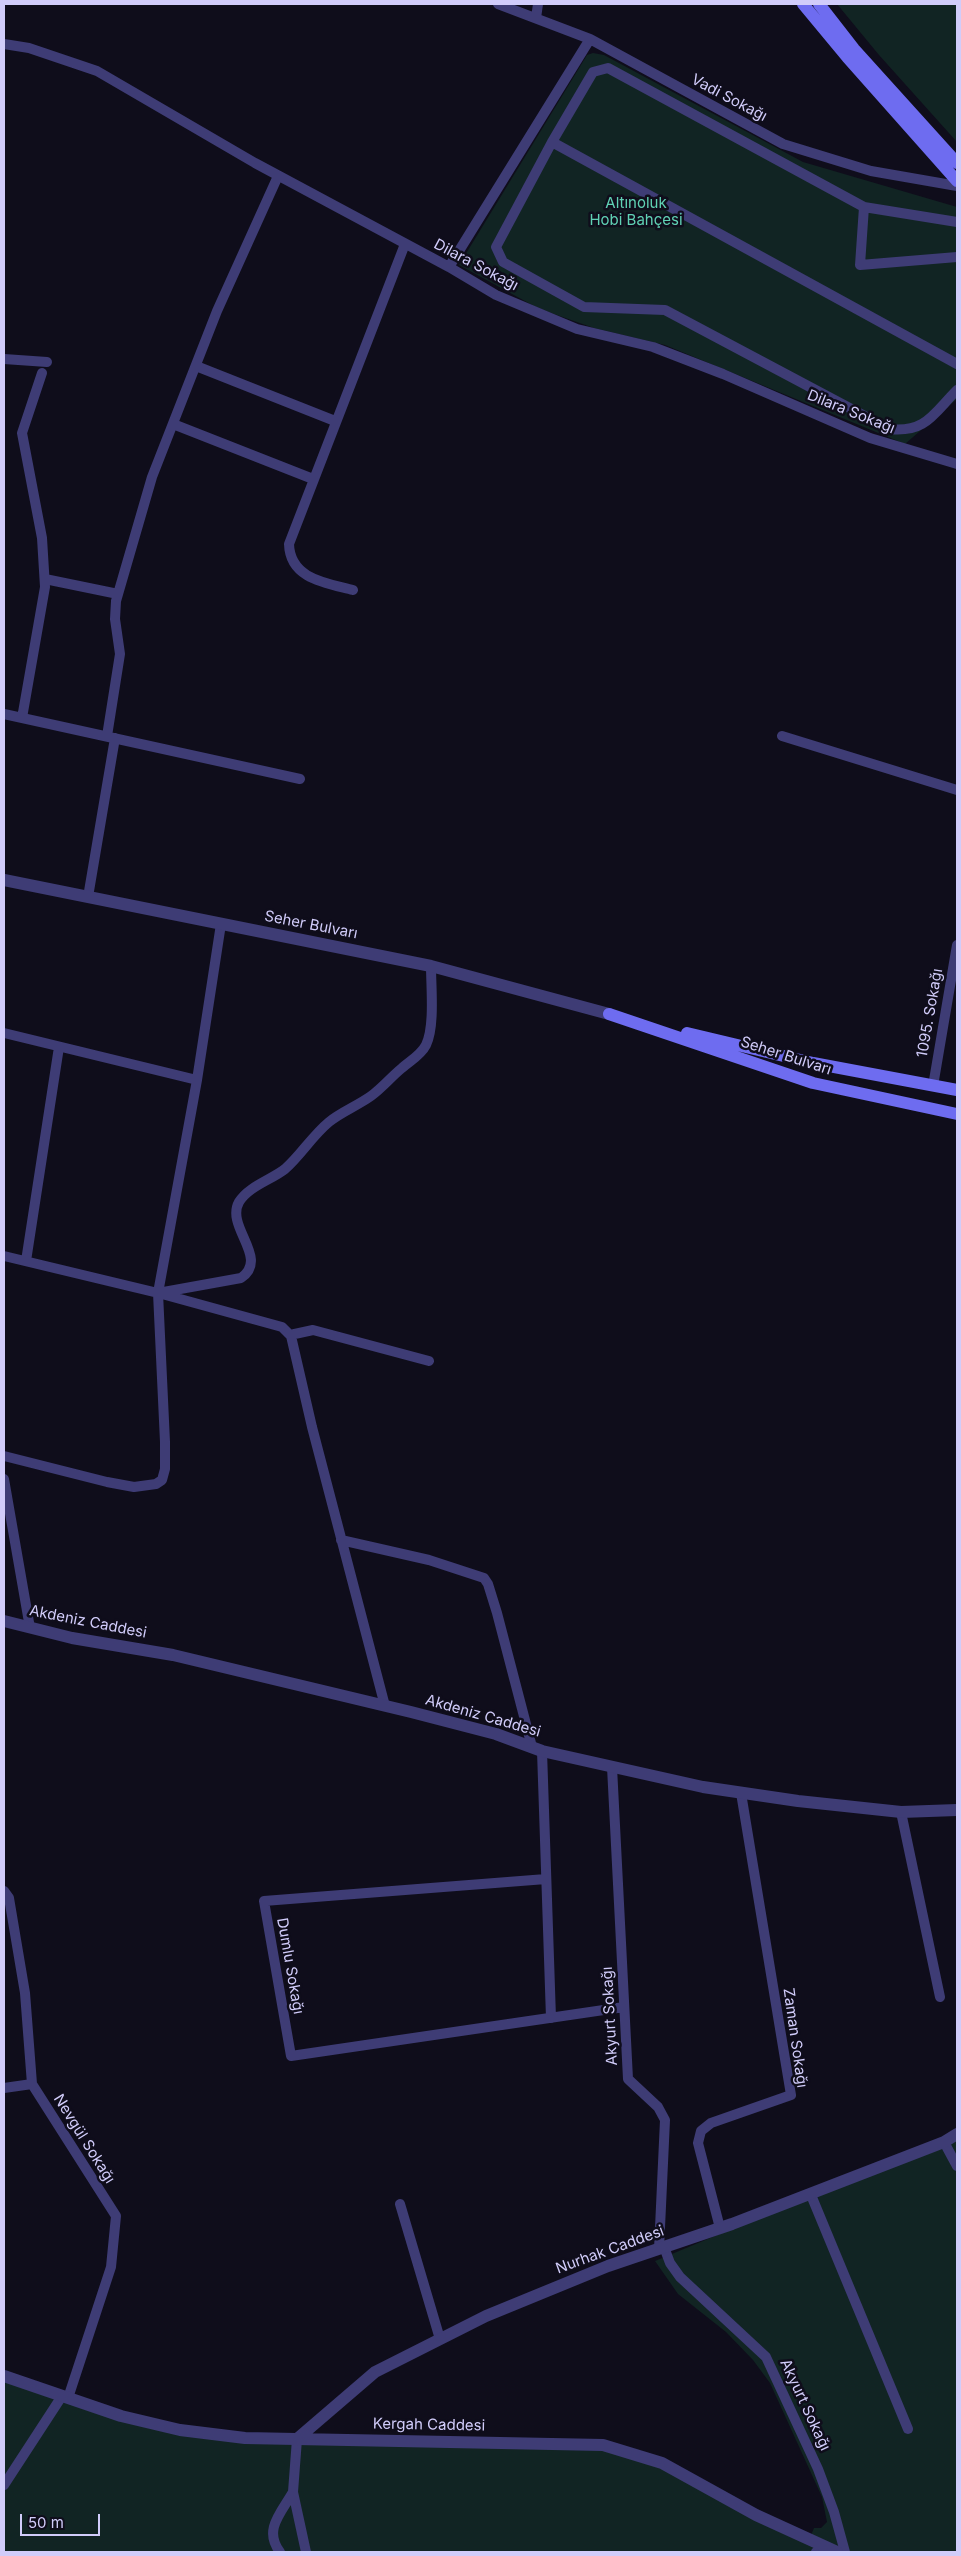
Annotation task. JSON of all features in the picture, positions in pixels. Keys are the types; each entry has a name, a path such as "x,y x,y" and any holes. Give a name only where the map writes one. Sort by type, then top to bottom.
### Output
{"main road":[{"path":"803,4 847,57 957,181"},
{"path":"819,4 854,49 957,163"},
{"name":"Seher Bulvarı","path":"609,1014 813,1063 957,1090"},
{"name":"Seher Bulvarı","path":"609,1014 813,1083 957,1114"}],"street":[{"name":"Vadi Sokağı","path":"498,4 590,39 783,144 871,171 957,186"},
{"path":"536,18 538,4"},
{"path":"449,267 590,39"},
{"name":"Dilara Sokağı","path":"4,44 29,48 97,71 278,176 449,267 496,295 577,329 653,347 723,374 870,438 957,464"},
{"path":"957,222 864,207 608,68 593,72 497,242 497,253 503,262 584,307 665,310 889,429 904,431 919,428 957,390"},
{"path":"552,142 957,364"},
{"path":"88,897 111,737 120,654 115,619 118,594 152,477 217,311 278,176"},
{"path":"864,207 860,265 957,257"},
{"path":"353,590 312,579 301,572 292,561 289,544 405,244"},
{"path":"4,359 46,362"},
{"path":"196,366 335,421"},
{"path":"22,718 42,609 45,579 42,538 22,433 42,373"},
{"path":"173,424 314,479"},
{"path":"45,579 118,594"},
{"path":"4,714 300,780"},
{"path":"782,736 957,790"},
{"name":"Seher Bulvarı","path":"4,880 431,966 609,1014"},
{"path":"4,1456 134,1487 156,1484 162,1480 165,1442 158,1293 196,1080 220,924"},
{"name":"1095. Sokağı","path":"933,1086 957,945"},
{"path":"158,1293 236,1280 246,1275 251,1266 251,1257 237,1221 238,1203 245,1194 274,1177 296,1159 312,1138 330,1122 372,1095 420,1054 430,1033 431,966"},
{"path":"4,1034 196,1080"},
{"path":"26,1261 59,1047"},
{"path":"4,1256 158,1293 282,1326 290,1335 385,1706"},
{"path":"290,1335 313,1330 429,1361"},
{"path":"4,1479 30,1628"},
{"path":"342,1540 437,1562 484,1578 488,1584 537,1749 546,1879 551,2018"},
{"name":"Akdeniz Caddesi","path":"4,1622 72,1638 173,1655 496,1734 537,1749 612,1768 741,1793 798,1801 901,1812 957,1810"},
{"name":"Akyurt Sokağı","path":"612,1768 628,2079 658,2107 664,2120 662,2248 680,2277 766,2357 818,2469 834,2512 845,2552"},
{"name":"Zaman Sokağı","path":"720,2228 698,2143 701,2131 711,2123 791,2095 741,1793"},
{"path":"901,1812 940,1997"},
{"name":"Dumlu Sokağı","path":"546,1879 264,1901 290,2056 624,2007"},
{"name":"Nevgül Sokağı","path":"4,1891 9,1898 24,1994 32,2084 116,2216 111,2267 65,2398 4,2485"},
{"path":"4,2088 32,2084"},
{"name":"Nurhak Caddesi","path":"297,2439 375,2372 486,2316 608,2266 720,2228 811,2194 944,2142 957,2134"},
{"path":"944,2142 957,2166"},
{"path":"811,2194 908,2429"},
{"path":"400,2204 440,2339"},
{"name":"Kergah Caddesi","path":"4,2376 122,2416 180,2430 245,2438 604,2445 662,2463 756,2515 827,2551"},
{"path":"297,2439 293,2492 306,2552"},
{"path":"280,2552 272,2541 272,2531 293,2492"}],"green space":[{"path":"837,4 957,4 957,142 879,55"},
{"name":"Altınoluk Hobi Bahçesi","path":"593,53 604,55 803,162 957,207 957,399 905,444 665,345 594,328 534,306 459,265 587,55"},
{"path":"957,2135 957,2552 4,2552 4,2374 182,2430 620,2448 809,2540 814,2528 821,2528 827,2522 822,2497 770,2383 753,2360 726,2332 678,2294 655,2261"}]}
